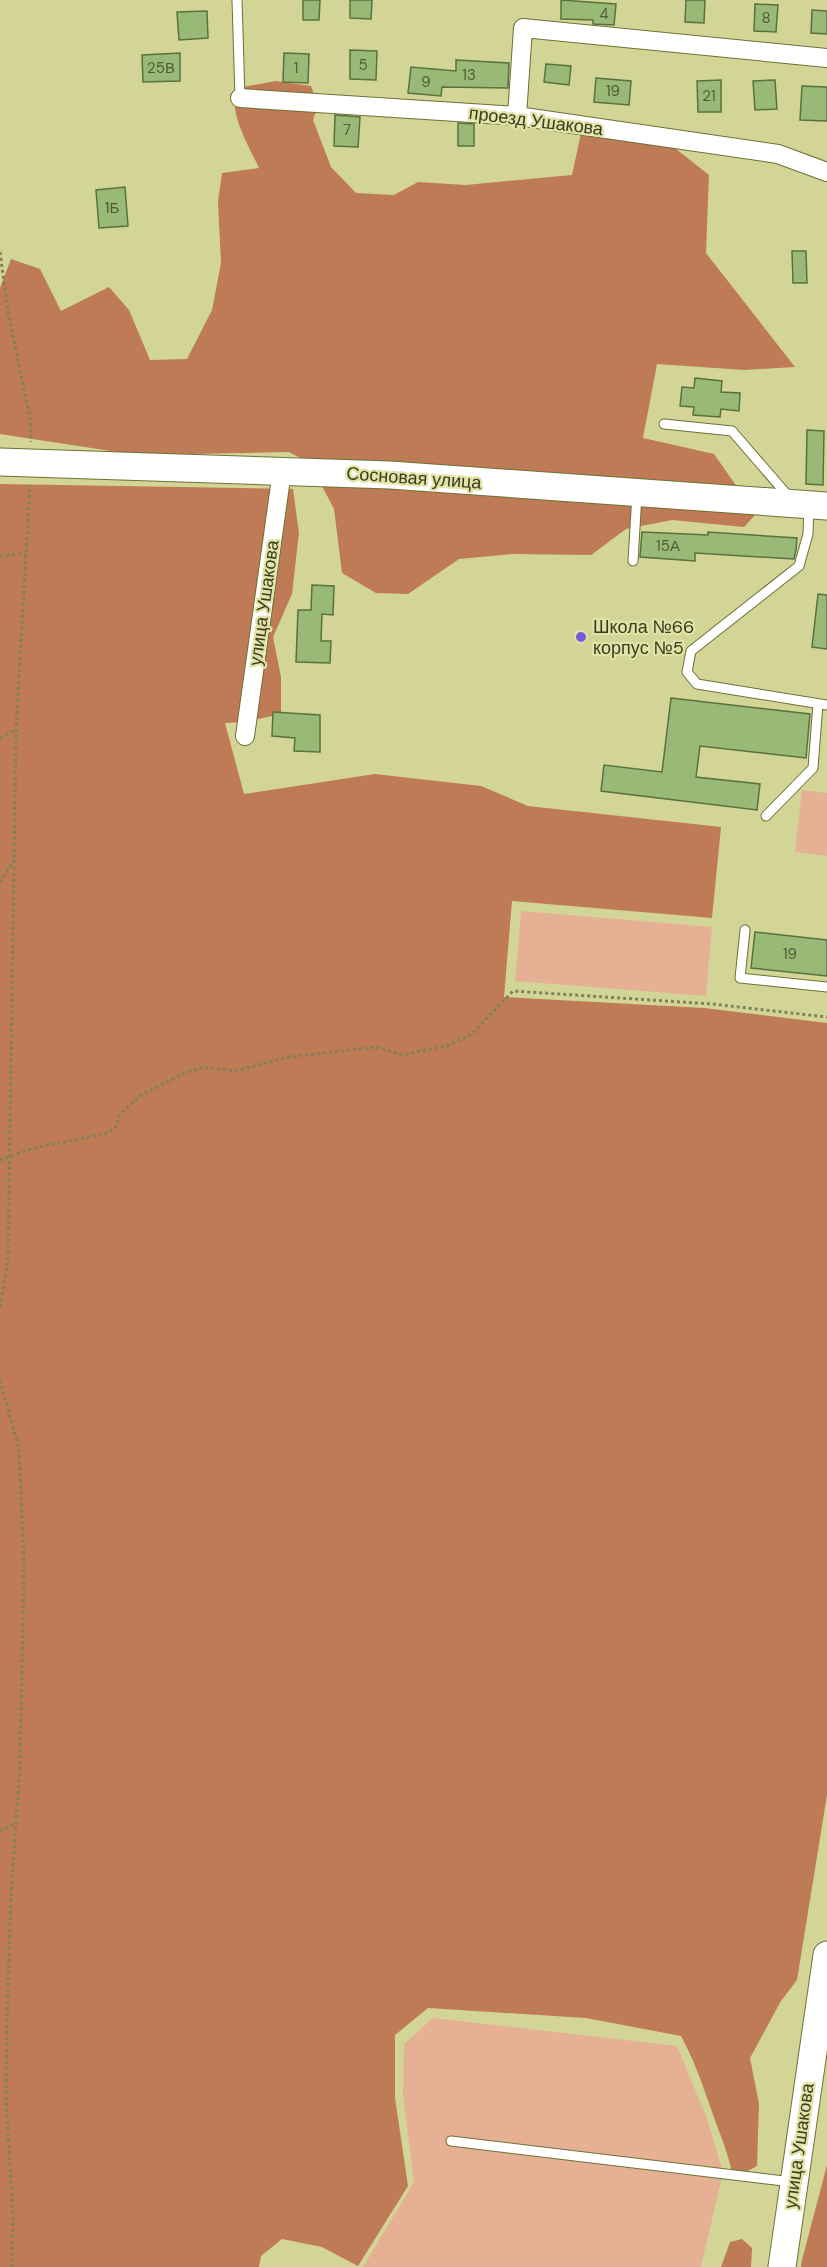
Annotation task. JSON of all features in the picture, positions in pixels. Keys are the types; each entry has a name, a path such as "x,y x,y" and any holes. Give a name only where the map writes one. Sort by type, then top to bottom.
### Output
{"street":[{"path":"517,116 523,28 827,58"},
{"name":"проезд Ушакова","path":"240,98 517,116 778,154 827,172"},
{"name":"Сосновая улица","path":"0,462 390,475 810,505"},
{"name":"улица Ушакова","path":"245,736 282,471"},
{"name":"улица Ушакова","path":"782,2267 827,1954"}],"lane":[{"path":"237,0 240,98"},
{"path":"664,424 732,431 810,505 807,534 799,566 691,651 687,672 697,684 823,705 813,768 766,816"},
{"path":"633,561 637,493"},
{"path":"745,930 740,978 827,987"},
{"path":"451,2141 794,2182"}],"path":[{"path":"0,252 8,312 30,418 31,463 16,730 8,1260 0,1307"},
{"path":"0,556 26,553"},
{"path":"0,738 16,730"},
{"path":"0,882 15,859"},
{"path":"0,1160 34,1148 108,1132 116,1127 119,1115 141,1095 187,1072 205,1067 235,1071 288,1057 376,1047 402,1054 446,1046 471,1035 513,991 712,1004 827,1017"},
{"path":"0,1380 19,1449 24,1565 20,1766 11,1894 6,2101 13,2214 12,2267"},
{"path":"0,1831 16,1823"}],"shaded area":[{"path":"276,81 311,86 318,105 313,120 331,167 356,193 394,195 418,182 466,185 572,175 581,133 671,145 709,175 706,253 795,367 745,370 657,364 643,438 714,454 756,514 744,527 672,520 626,529 591,555 513,554 459,559 408,594 376,593 342,573 334,509 310,463 289,452 137,455 0,434 0,288 11,259 40,269 61,311 109,287 129,310 150,360 187,359 212,310 221,263 218,201 222,173 259,168 237,118 235,97 237,88"},
{"path":"0,484 293,489 299,533 292,594 273,637 281,677 281,714 245,722 225,723 244,794 375,774 481,786 528,806 721,827 712,918 512,901 504,997 704,1008 827,1023 827,1795 797,1980 781,2001 750,2058 759,2104 757,2166 733,2179 704,2090 681,2036 586,2018 428,2008 395,2035 395,2098 408,2186 358,2266 322,2247 282,2239 261,2256 259,2267 0,2267"},
{"path":"802,790 827,793 827,856 795,852"},
{"path":"521,911 712,927 706,996 515,981"},
{"path":"433,2018 677,2046 706,2116 723,2172 701,2267 363,2267 414,2182 403,2094 404,2044"},
{"path":"827,2165 827,2267 801,2267 802,2260"},
{"path":"742,2239 752,2248 751,2267 721,2267 730,2242"}],"building":[{"path":"303,0 320,0 319,20 303,20"},
{"path":"350,0 372,0 371,19 350,18"},
{"path":"561,0 616,4 614,25 593,24 593,20 561,19"},
{"path":"686,0 705,0 704,23 685,22"},
{"path":"755,4 778,5 776,32 754,31"},
{"path":"812,10 827,11 827,34 811,33"},
{"path":"207,11 208,38 179,40 177,12"},
{"path":"350,50 377,51 376,80 350,79"},
{"path":"180,53 180,81 143,82 142,55"},
{"path":"284,53 309,54 308,83 283,82"},
{"path":"456,60 509,63 508,88 442,87 441,96 408,93 411,67 456,71"},
{"path":"546,64 571,66 569,85 544,82"},
{"path":"596,78 631,81 629,105 594,102"},
{"path":"721,80 721,112 698,112 697,81"},
{"path":"775,80 777,109 755,110 753,81"},
{"path":"802,86 827,87 827,121 800,120"},
{"path":"335,115 360,117 358,147 334,146"},
{"path":"458,123 474,124 474,146 458,146"},
{"path":"125,187 128,226 99,228 96,190"},
{"path":"792,251 806,251 807,283 793,283"},
{"path":"695,378 722,381 721,392 740,393 739,411 721,409 720,417 693,415 694,407 680,406 682,387 694,388"},
{"path":"807,430 824,431 823,485 806,484"},
{"path":"642,532 708,535 708,532 797,538 794,559 695,553 695,561 640,557"},
{"path":"312,585 334,586 333,615 322,614 321,641 331,641 330,663 296,662 298,610 311,610"},
{"path":"818,594 827,595 827,649 812,647"},
{"name":"Школа №66 корпус №5","path":"671,698 810,714 806,758 700,746 696,777 760,784 757,810 601,791 604,765 662,772"},
{"path":"273,712 320,715 320,752 294,751 295,738 272,736"},
{"path":"755,932 827,940 827,976 751,968"}],"place":[{"name":"Школа №66 корпус №5","path":"581,637"}]}
